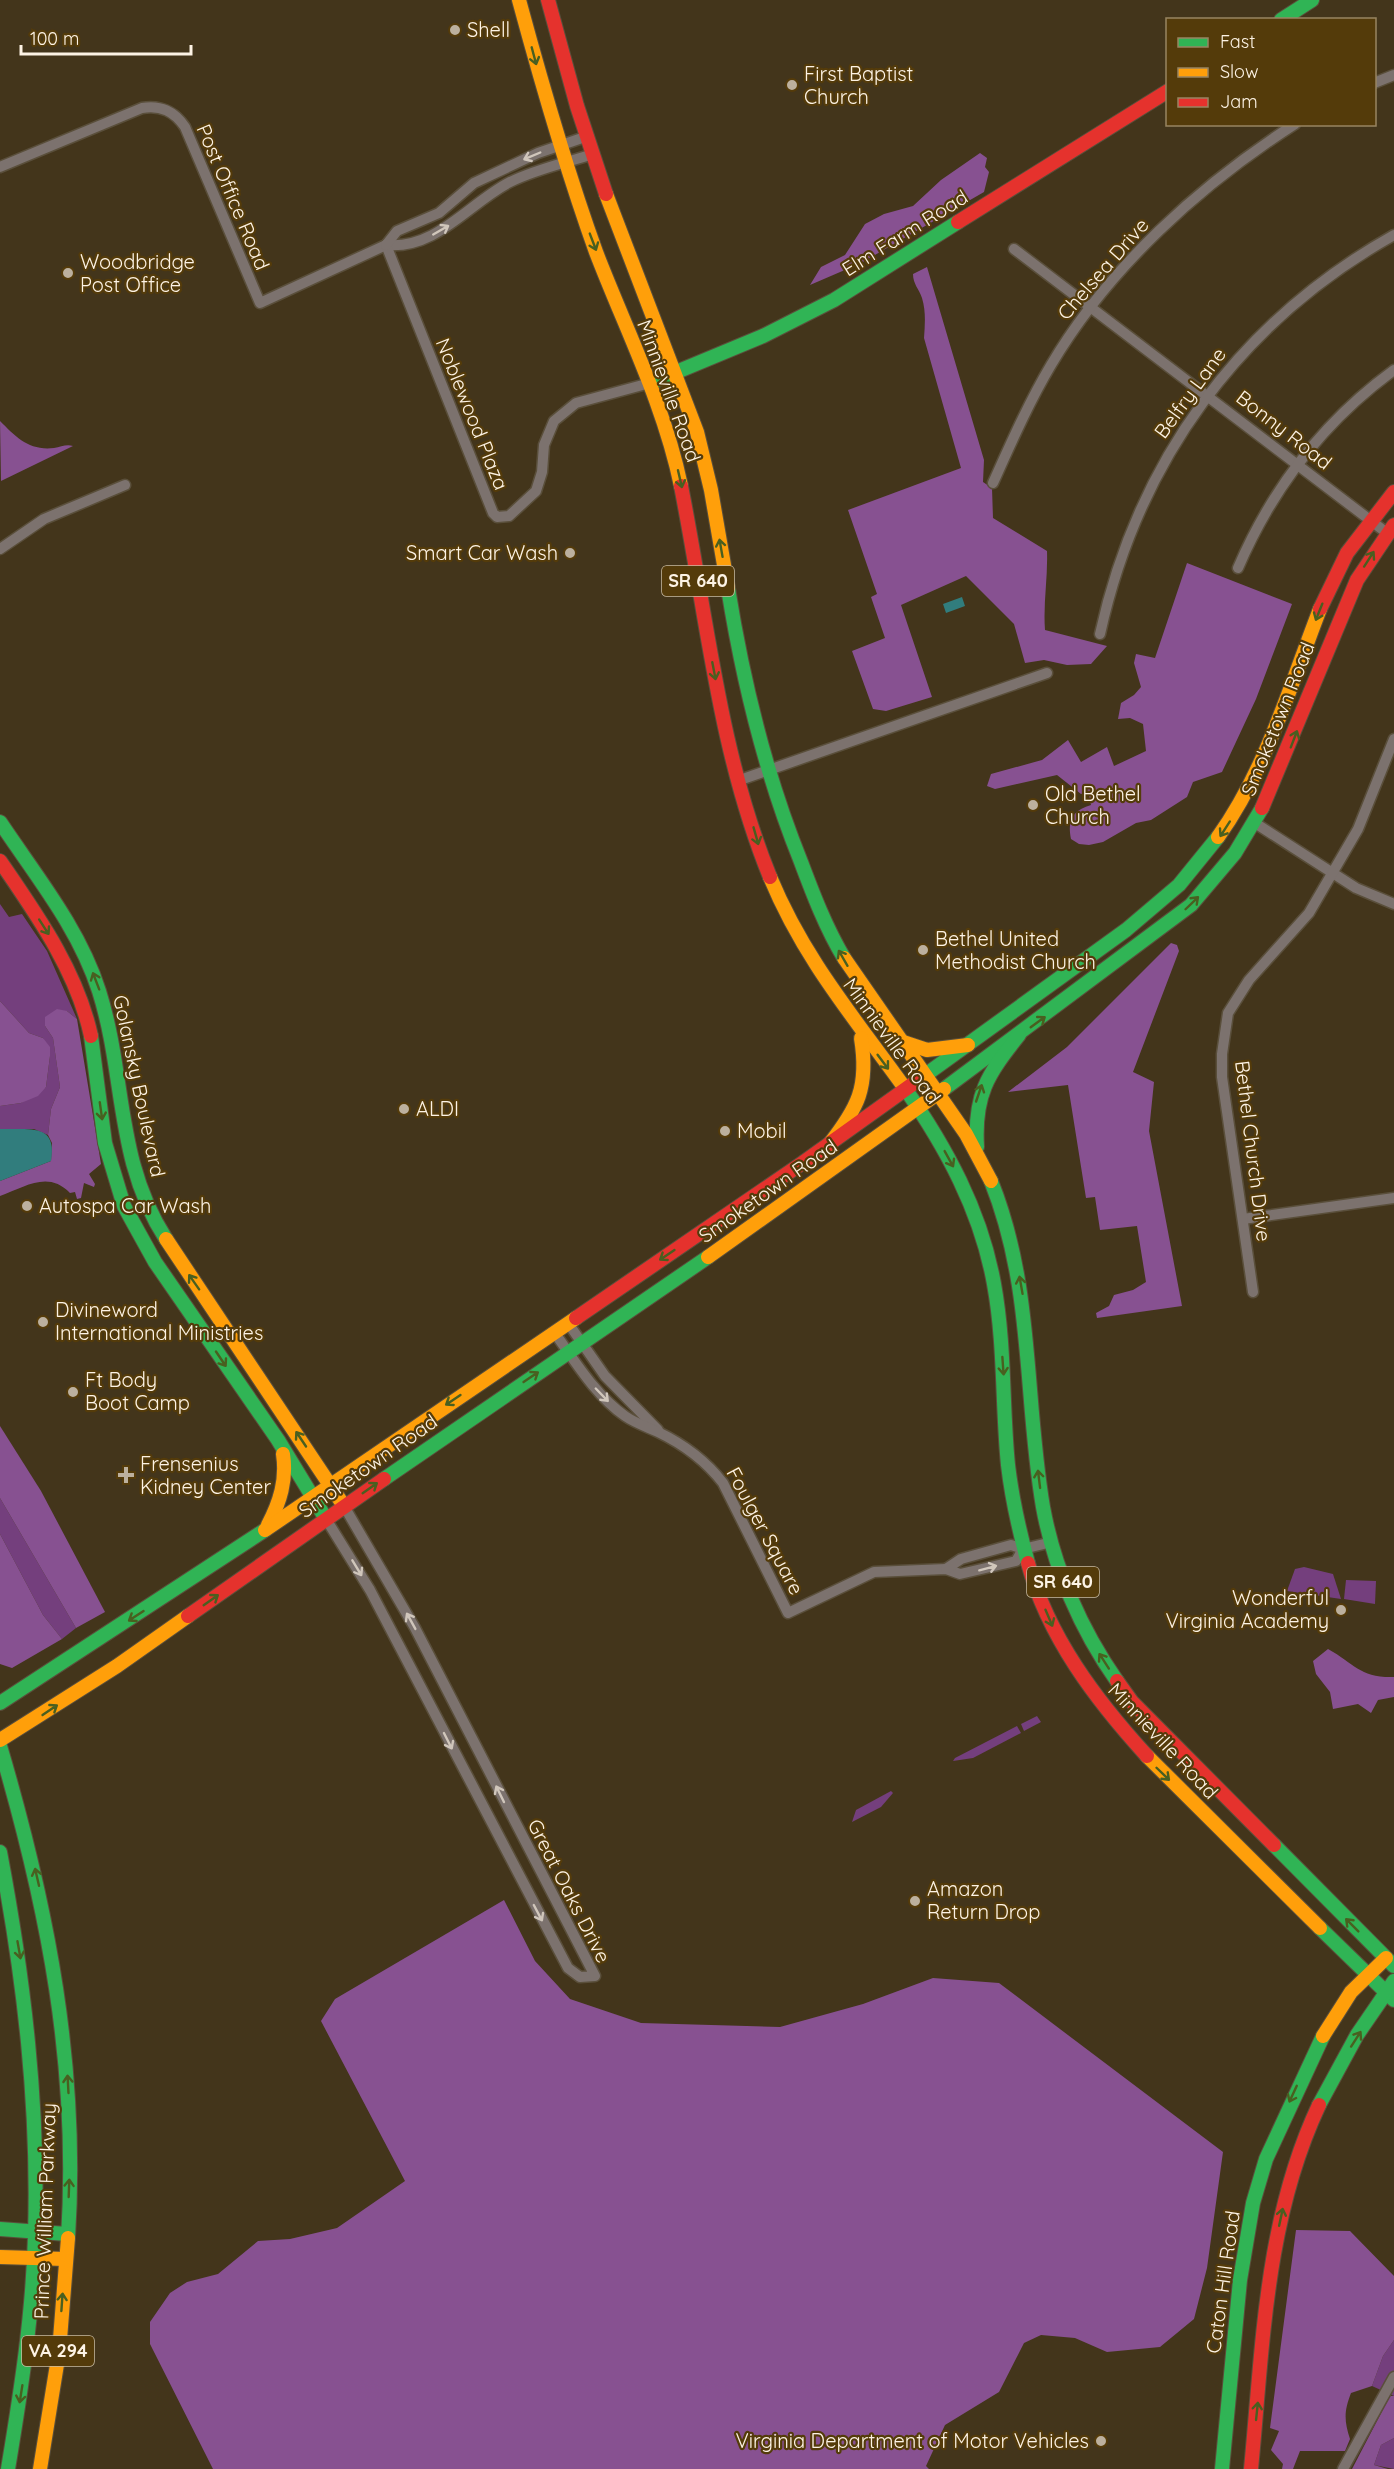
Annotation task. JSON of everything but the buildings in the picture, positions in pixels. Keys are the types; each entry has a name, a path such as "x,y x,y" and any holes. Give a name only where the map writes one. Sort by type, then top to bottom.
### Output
{"main road":[{"name":"Minnieville Road","path":"519,0 561,145 594,247 650,383 681,483 714,674 740,780 766,867 785,913 813,963 918,1109 961,1180 985,1247 996,1296 1011,1485 1023,1549 1037,1591 1060,1644 1106,1712 1154,1766 1369,1975 1391,1991"},
{"name":"Minnieville Road","path":"548,0 593,154 639,284 690,410 706,470 742,669 767,770 796,851 833,940 845,962 940,1094 977,1151 1004,1215 1022,1284 1039,1476 1061,1575 1087,1635 1132,1702 1391,1958"},
{"path":"1284,18 1311,0"},
{"name":"Elm Farm Road","path":"650,383 763,336 834,300 1166,92"},
{"name":"Smoketown Road","path":"0,1704 265,1529 828,1146 1148,913 1179,885 1221,837 1255,776 1332,580 1371,520 1394,492"},
{"name":"Smoketown Road","path":"0,1740 117,1666 344,1506 940,1094 1191,905 1222,871 1255,823 1281,771 1357,580 1391,529"},
{"name":"Golansky Boulevard","path":"0,822 81,947 99,988 112,1039 125,1126 140,1191 175,1254 344,1506"},
{"name":"Golansky Boulevard","path":"0,861 68,969 83,1006 90,1034 105,1138 121,1197 135,1229 280,1443 326,1519"},
{"path":"23,896 41,884"},
{"path":"828,1146 856,1110 865,1087 866,1059 860,1031"},
{"path":"977,1151 974,1118 980,1088 987,1075 1019,1035"},
{"path":"901,1040 913,1048 931,1052 968,1045"},
{"path":"121,1197 140,1191"},
{"path":"265,1529 280,1501 284,1483 285,1463 280,1443"},
{"name":"Prince William Parkway","path":"0,1746 31,1853 58,1989 70,2119 65,2259 54,2382 40,2469"},
{"name":"Prince William Parkway","path":"0,1852 21,1964 31,2038 36,2160 35,2258 23,2378 8,2469"},
{"name":"Caton Hill Road","path":"1222,2469 1241,2270 1253,2203 1266,2158 1280,2122 1319,2043 1351,1992 1391,1958"},
{"path":"1251,2469 1274,2253 1292,2171 1305,2135 1330,2083 1391,1991"},
{"path":"0,2229 67,2234"},
{"path":"0,2258 65,2259"}],"street":[{"path":"1376,82 1394,75"},
{"name":"Post Office Road","path":"0,167 142,108 161,107 171,111 185,127 260,303 386,245"},
{"name":"Chelsea Drive","path":"993,483 1013,438 1051,365 1092,306 1167,224 1200,193 1292,126"},
{"path":"386,245 396,231 439,213 474,183 538,153 588,136"},
{"path":"386,245 404,246 427,237 510,183 543,169 593,154"},
{"name":"Belfry Lane","path":"1100,634 1117,567 1135,518 1172,447 1208,395 1233,362 1280,316 1347,262 1394,235"},
{"name":"Noblewood Plaza","path":"386,245 467,452 493,513 497,516 509,516 536,491 542,472 544,445 554,421 576,403 650,383"},
{"name":"Bonny Road","path":"1014,249 1371,520 1391,529"},
{"path":"1238,568 1263,514 1298,464 1338,418 1394,370"},
{"path":"0,549 44,519 124,485"},
{"path":"740,780 1047,673"},
{"name":"Bethel Church Drive","path":"1253,1292 1222,1077 1222,1054 1228,1012 1249,980 1309,913 1358,829 1389,768 1394,739"},
{"path":"1255,823 1356,888 1394,904"},
{"path":"1243,1219 1394,1198"},
{"name":"Foulger Square","path":"568,1323 605,1376 660,1433"},
{"name":"Foulger Square","path":"554,1332 597,1389 619,1411 703,1460 723,1483 788,1612 874,1572 946,1569 960,1574 975,1572 1016,1560 1023,1549"},
{"name":"Great Oaks Drive","path":"326,1519 370,1590 567,1967 579,1977 595,1976 415,1628 344,1506"},
{"name":"Foulger Square","path":"946,1569 957,1560 1011,1545 1023,1549 1052,1542"},
{"path":"1343,2469 1394,2377"}],"shaded area":[{"path":"980,153 987,158 985,167 989,172 984,192 861,263 810,285 821,267 845,255 865,224 884,214 913,206 941,180"},
{"path":"927,267 984,460 983,482 992,488 993,518 1047,551 1045,630 1107,646 1091,664 1067,665 1044,660 1025,663 1014,624 966,576 901,605 932,697 886,711 873,709 852,651 885,638 871,597 877,594 848,510 961,468 924,338 923,303 913,278 913,274"},
{"path":"0,421 30,445 45,448 73,446 1,481"},
{"path":"1187,563 1292,604 1256,699 1222,772 1193,782 1187,797 1151,820 1136,823 1103,842 1089,845 1079,844 1071,839 1070,826 1076,813 1091,805 1088,792 1081,794 1057,775 995,789 987,786 991,774 1042,760 1068,740 1081,762 1107,747 1114,766 1146,751 1143,724 1130,718 1118,719 1121,703 1134,695 1141,687 1134,663 1136,654 1155,658"},
{"path":"0,904 9,917 22,914 47,951 77,1019 67,1011 45,1026 53,1038 60,1087 51,1109 48,1135 34,1129 0,1129 0,1106 21,1103 46,1087 50,1056 43,1038 29,1033 0,1001"},
{"path":"1171,943 1177,945 1179,951 1133,1072 1154,1082 1149,1131 1182,1306 1097,1318 1096,1313 1109,1306 1114,1295 1133,1290 1146,1282 1137,1226 1100,1230 1095,1197 1086,1198 1068,1085 1008,1092 1067,1047"},
{"path":"0,1001 29,1033 43,1038 50,1047 50,1056 46,1087 38,1096 21,1103 0,1106"},
{"path":"57,1009 67,1011 77,1019 101,1164 89,1174 95,1184 94,1187 84,1183 81,1198 77,1199 75,1192 70,1193 62,1186 45,1181 27,1185 0,1196 0,1181 51,1161 52,1143 48,1135 51,1109 60,1087 53,1038 45,1026 45,1017"},
{"path":"0,1426 41,1491 105,1612 76,1628 0,1498"},
{"path":"0,1498 76,1628 62,1639 43,1615 0,1534"},
{"path":"0,1534 43,1615 62,1639 12,1668 0,1664"},
{"path":"1304,1567 1333,1574 1341,1599 1287,1591 1295,1569"},
{"path":"1346,1580 1376,1581 1375,1604 1344,1599"},
{"path":"1328,1649 1365,1673 1394,1677 1394,1697 1378,1700 1371,1713 1358,1704 1333,1709 1330,1692 1316,1674 1313,1661"},
{"path":"1037,1716 1041,1722 1024,1731 1021,1724"},
{"path":"1017,1726 1021,1733 973,1758 953,1761 955,1758"},
{"path":"891,1791 893,1793 881,1807 852,1822 856,1810"},
{"path":"504,1900 535,1961 570,1999 641,2023 780,2027 863,2004 933,1978 999,1983 1223,2152 1207,2268 1194,2319 1160,2347 1107,2352 1075,2338 1041,2335 1024,2343 999,2392 945,2425 926,2466 929,2469 213,2469 150,2344 150,2322 170,2293 187,2282 218,2274 258,2241 290,2239 337,2228 405,2181 321,2021 335,1999"},
{"path":"1296,2230 1350,2231 1394,2276 1394,2340 1383,2356 1372,2386 1351,2393 1346,2416 1350,2439 1345,2451 1300,2451 1293,2469 1282,2469 1283,2464 1271,2450 1279,2431 1270,2428"},
{"path":"1394,2340 1394,2396 1372,2386 1383,2356"},
{"path":"1390,2396 1394,2396 1394,2438 1381,2445 1374,2465 1388,2469 1352,2469"},
{"path":"1394,2438 1394,2469 1374,2465 1381,2445"}],"water":[{"path":"962,597 965,606 946,613 943,604"},
{"path":"0,1129 30,1129 45,1134 52,1148 51,1161 0,1181"}],"traffic: fast":[{"path":"1284,18 1312,0"},
{"path":"650,383 763,336 834,300 958,222"},
{"path":"728,588 748,693 766,761 788,829 815,899 844,958"},
{"path":"944,1089 1191,905 1235,853 1262,808"},
{"path":"0,822 56,903 90,968 108,1023 124,1118 138,1179 150,1209 166,1239"},
{"path":"917,1081 1126,930 1179,885 1218,837"},
{"path":"977,1147 978,1113 985,1086 1019,1035"},
{"path":"91,1036 105,1143 124,1206 155,1262 278,1440 326,1519"},
{"path":"904,1087 948,1156 971,1205 988,1257 998,1307 1010,1478 1028,1563"},
{"path":"991,1181 1005,1221 1015,1261 1026,1343 1037,1466 1048,1530 1062,1575 1081,1620 1117,1681"},
{"path":"384,1479 708,1257"},
{"path":"0,1703 265,1530"},
{"path":"0,1746 46,1928 56,1989 69,2112 68,2238"},
{"path":"1274,1845 1394,1966"},
{"path":"0,1852 23,1995 32,2090 36,2186 34,2265 29,2323 8,2469"},
{"path":"1320,1928 1394,2000"},
{"path":"1319,2105 1357,2035 1394,1981"},
{"path":"1222,2469 1240,2280 1253,2203 1266,2159 1323,2036"},
{"path":"0,2229 67,2234"}],"traffic: slow":[{"path":"519,0 575,190 596,252 655,396 681,486"},
{"path":"606,194 697,432 711,490 728,588"},
{"path":"1218,837 1250,784 1276,727 1320,609"},
{"path":"770,877 783,907 814,961 904,1087"},
{"path":"844,958 966,1134 991,1181"},
{"path":"828,1146 847,1120 859,1096 863,1070 861,1038"},
{"path":"903,1042 927,1050 968,1045"},
{"path":"708,1257 944,1089"},
{"path":"166,1239 344,1506"},
{"path":"265,1530 576,1318"},
{"path":"268,1525 282,1491 283,1454"},
{"path":"0,1740 117,1666 188,1616"},
{"path":"1147,1756 1320,1928"},
{"path":"1323,2036 1351,1992 1386,1958"},
{"path":"40,2469 59,2352 68,2238"},
{"path":"0,2257 65,2259"}],"traffic: jam":[{"path":"548,0 577,106 606,194"},
{"path":"958,222 1166,92"},
{"path":"681,486 726,733 738,782 770,877"},
{"path":"1320,609 1347,553 1394,492"},
{"path":"1262,808 1357,580 1394,525"},
{"path":"0,861 66,966 85,1012 91,1036"},
{"path":"576,1318 801,1164 917,1081"},
{"path":"188,1616 384,1479"},
{"path":"1028,1563 1037,1590 1061,1642 1092,1690 1147,1756"},
{"path":"1117,1681 1132,1702 1274,1845"},
{"path":"1251,2469 1269,2284 1277,2238 1287,2193 1301,2149 1319,2105"}],"place":[{"name":"Shell","path":"455,30"},
{"name":"First Baptist Church","path":"792,85"},
{"name":"Woodbridge Post Office","path":"68,273"},
{"name":"Smart Car Wash","path":"570,553"},
{"name":"Old Bethel Church","path":"1033,805"},
{"name":"Bethel United Methodist Church","path":"923,950"},
{"name":"ALDI","path":"404,1109"},
{"name":"Mobil","path":"725,1131"},
{"name":"Autospa Car Wash","path":"27,1206"},
{"name":"Divineword International Ministries","path":"43,1322"},
{"name":"Ft Body Boot Camp","path":"73,1392"},
{"name":"Frensenius Kidney Center","path":"126,1475"},
{"name":"Wonderful Virginia Academy","path":"1341,1610"},
{"name":"Amazon Return Drop","path":"915,1901"},
{"name":"Virginia Department of Motor Vehicles","path":"1101,2441"}]}
